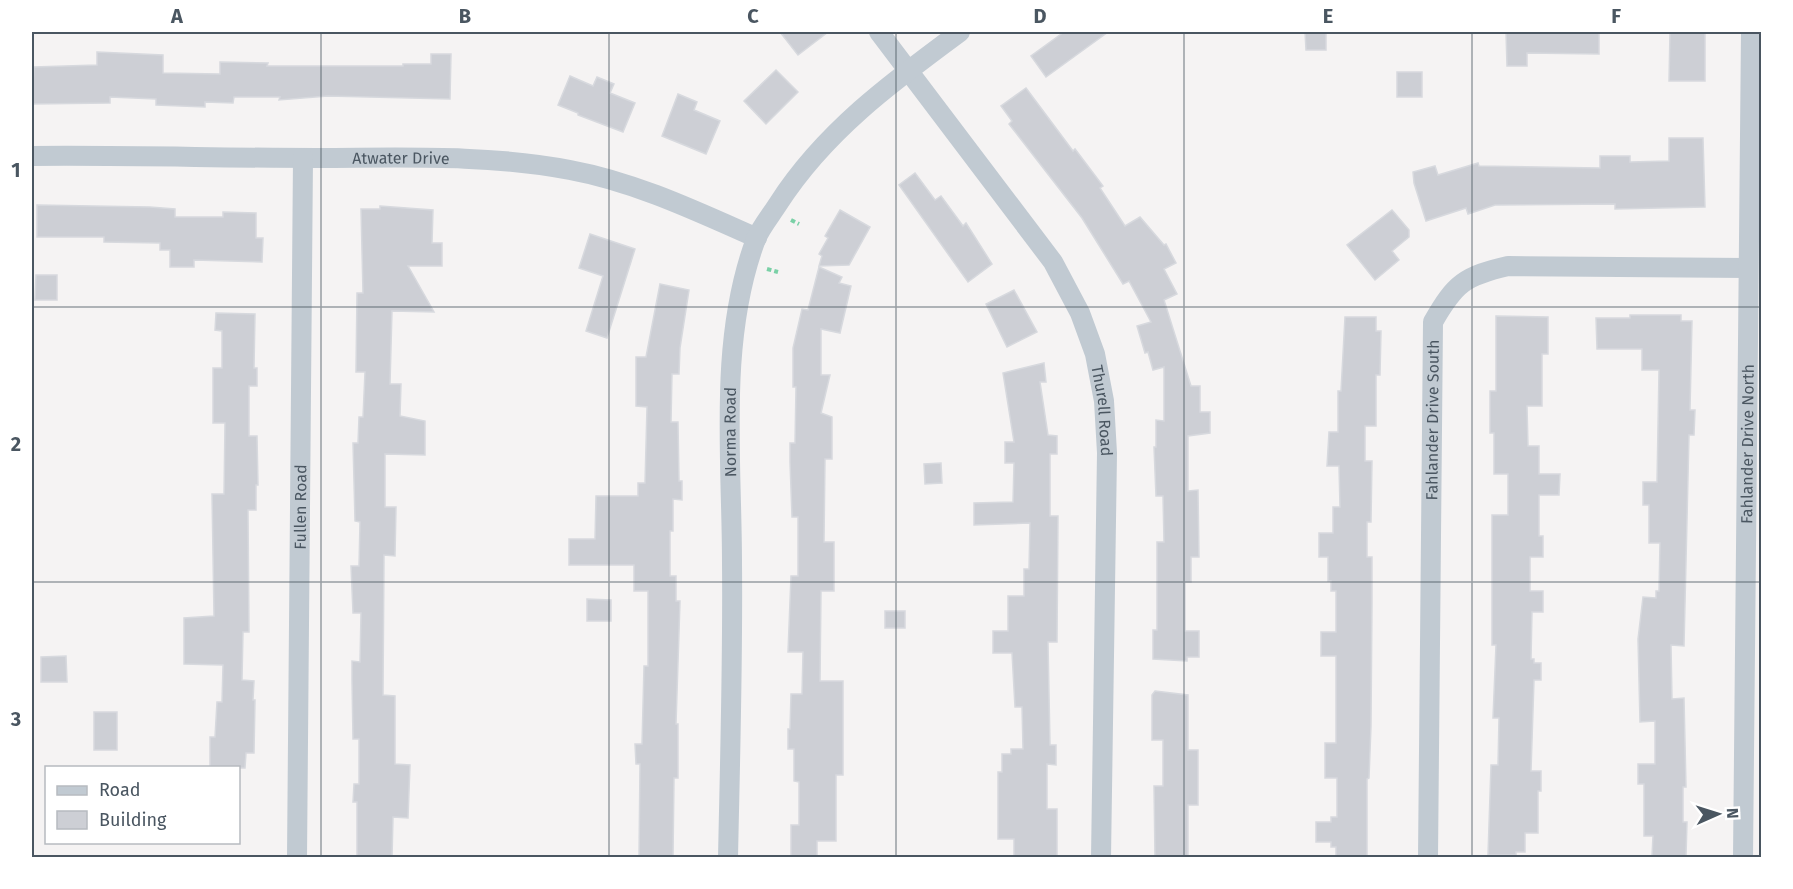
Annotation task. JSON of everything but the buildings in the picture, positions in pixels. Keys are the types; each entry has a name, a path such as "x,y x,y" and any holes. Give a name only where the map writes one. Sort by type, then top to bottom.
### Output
{"street":[{"name":"Thurell Road","path":"879,32 1053,262 1080,313 1095,354 1104,401 1107,453 1101,858"},
{"name":"Norma Road","path":"728,858 732,567 731,396 735,334 743,286 757,238 793,181 824,143 909,69 960,32"},
{"name":"Fahlander Drive North","path":"1743,858 1751,32"},
{"name":"Atwater Drive","path":"32,156 429,158 518,162 570,170 668,200 757,238"},
{"name":"Fullen Road","path":"297,858 303,158"},
{"name":"Fahlander Drive South","path":"1428,858 1433,321 1449,293 1476,274 1508,266 1747,268"}],"path":[{"path":"766,269 778,272"}]}
